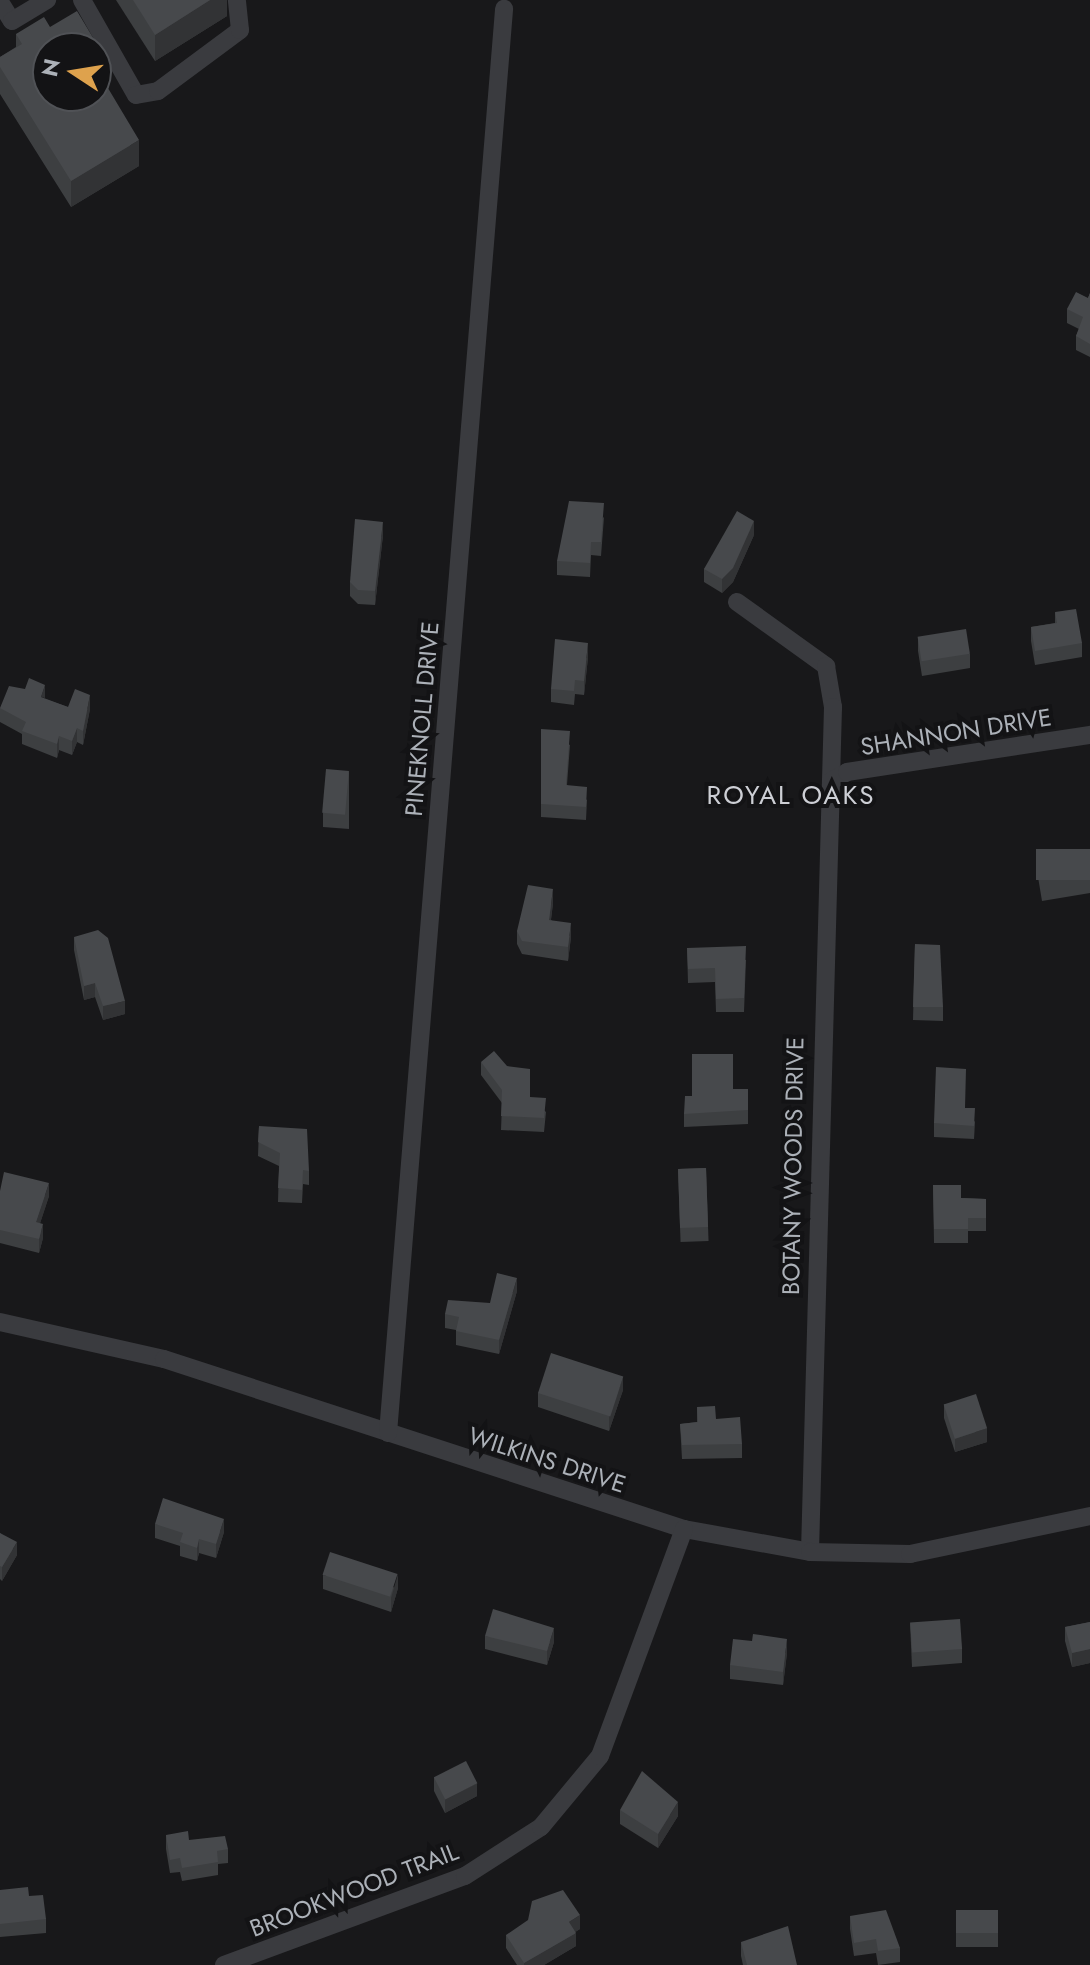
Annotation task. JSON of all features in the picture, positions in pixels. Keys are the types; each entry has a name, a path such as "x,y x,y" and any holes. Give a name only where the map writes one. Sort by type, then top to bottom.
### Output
{"street":[{"path":"0,2 12,21 47,0"},
{"path":"82,0 136,95 158,91 240,30 237,0"},
{"name":"PINEKNOLL DRIVE","path":"388,1433 504,9"},
{"name":"BOTANY WOODS DRIVE","path":"737,602 826,666 831,781 816,1132 810,1552"},
{"name":"SHANNON DRIVE","path":"831,781 847,772 1090,735"},
{"name":"WILKINS DRIVE","path":"0,1322 164,1359 684,1529 810,1552 910,1554 1090,1516"},
{"name":"BROOKWOOD TRAIL","path":"224,1965 465,1876 541,1827 600,1756 684,1529"}],"building":[{"path":"133,0 210,0 155,35"},
{"path":"77,11 90,32 32,32 32,112 112,112 112,95 139,140 71,181 0,67 0,57 22,44 16,34 44,17 50,27"},
{"path":"1076,292 1088,298 1090,293 1090,344 1076,336 1083,317 1067,309"},
{"path":"569,501 604,503 601,542 591,542 590,563 557,561"},
{"path":"737,511 754,521 733,568 722,579 704,569"},
{"path":"355,519 383,522 375,591 358,590 350,582"},
{"path":"1076,609 1082,643 1035,651 1031,627 1057,623 1055,612"},
{"path":"966,629 970,654 922,661 918,637"},
{"path":"555,639 588,643 584,681 575,680 574,691 551,689"},
{"path":"29,678 45,685 41,697 68,707 75,689 90,695 83,731 77,728 72,741 59,736 57,744 22,731 26,722 0,708 9,686 25,689"},
{"path":"541,729 570,731 566,785 587,787 586,807 541,804"},
{"path":"326,769 349,771 345,815 322,813"},
{"path":"1036,849 1090,849 1090,880 1036,880"},
{"path":"528,885 553,889 549,920 571,923 568,947 522,941 517,931"},
{"path":"98,930 108,938 125,1001 103,1006 95,983 84,986 74,937"},
{"path":"915,944 940,945 943,1007 913,1007"},
{"path":"746,946 744,998 716,999 715,968 688,969 687,948"},
{"path":"494,1051 507,1066 530,1069 530,1097 546,1098 544,1118 501,1116 502,1090 481,1062"},
{"path":"692,1054 733,1054 733,1089 748,1089 748,1110 684,1114 685,1096 692,1096"},
{"path":"936,1067 966,1069 965,1108 975,1108 974,1126 934,1123"},
{"path":"259,1126 307,1129 309,1171 303,1170 302,1190 278,1188 280,1153 258,1142"},
{"path":"706,1168 708,1227 680,1228 678,1169"},
{"path":"4,1172 49,1183 36,1222 43,1224 39,1239 0,1230 0,1191"},
{"path":"933,1185 961,1185 961,1198 986,1199 986,1218 968,1218 968,1229 934,1229"},
{"path":"497,1273 517,1278 499,1340 456,1331 459,1317 445,1314 448,1300 490,1303"},
{"path":"551,1353 623,1376 610,1416 538,1393"},
{"path":"976,1394 987,1428 955,1439 944,1405"},
{"path":"715,1406 716,1419 740,1417 742,1444 682,1445 680,1424 698,1422 697,1407"},
{"path":"163,1498 224,1519 216,1544 199,1539 197,1548 180,1542 183,1533 155,1524"},
{"path":"0,1533 17,1542 2,1567 0,1566"},
{"path":"330,1552 398,1574 390,1597 323,1575"},
{"path":"493,1609 554,1628 547,1651 485,1636"},
{"path":"960,1619 962,1649 912,1652 910,1622"},
{"path":"1090,1622 1090,1649 1072,1653 1065,1627"},
{"path":"753,1634 787,1639 783,1672 730,1665 733,1639 752,1641"},
{"path":"466,1761 477,1783 445,1800 434,1777"},
{"path":"642,1771 678,1802 658,1834 620,1810"},
{"path":"188,1831 189,1840 225,1836 228,1849 217,1851 218,1862 182,1868 180,1858 170,1860 166,1835"},
{"path":"28,1887 29,1896 43,1895 46,1919 0,1924 0,1890"},
{"path":"563,1890 580,1915 569,1922 576,1933 524,1963 506,1935 528,1920 532,1901"},
{"path":"886,1910 900,1948 878,1951 876,1939 854,1943 850,1916"},
{"path":"956,1910 998,1910 998,1933 956,1933"},
{"path":"788,1926 797,1965 747,1965 741,1942"}],"district":[{"name":"ROYAL OAKS","path":"791,796"}]}
